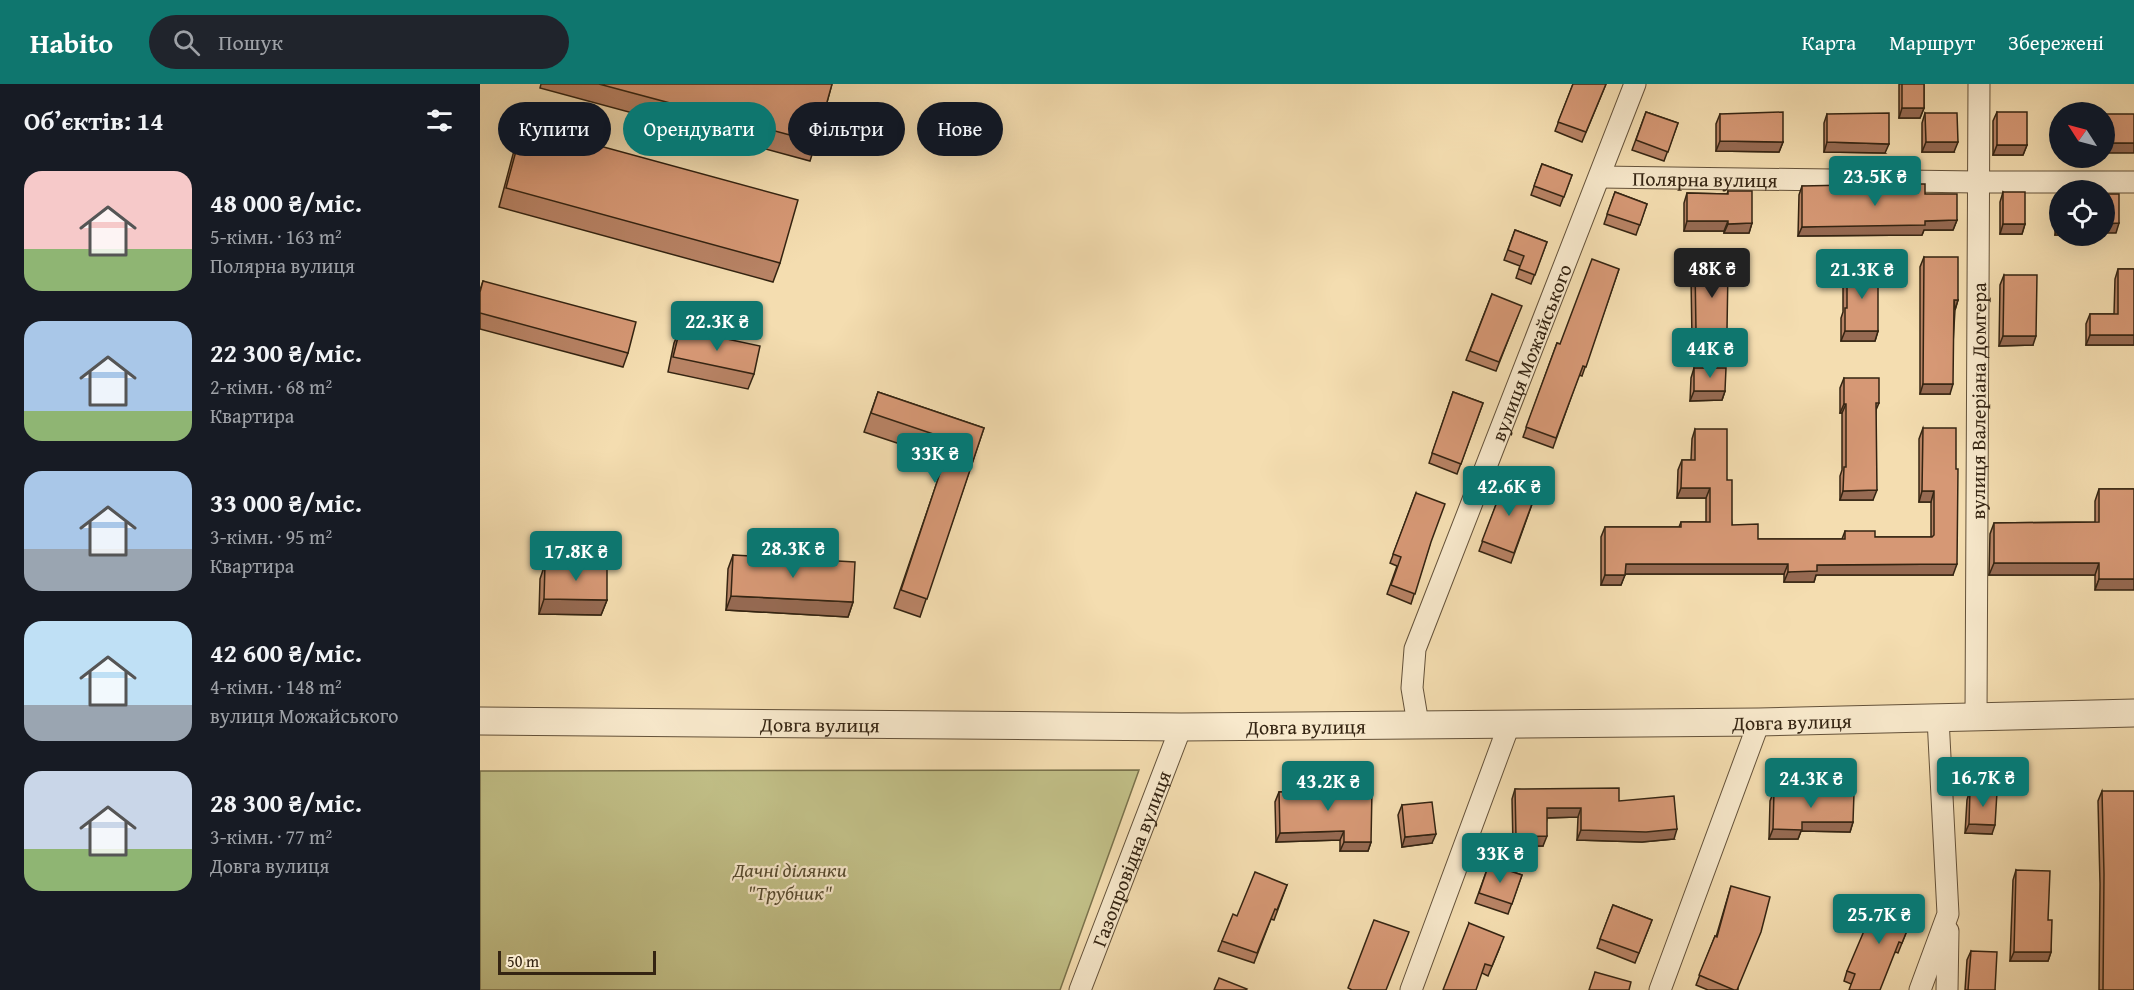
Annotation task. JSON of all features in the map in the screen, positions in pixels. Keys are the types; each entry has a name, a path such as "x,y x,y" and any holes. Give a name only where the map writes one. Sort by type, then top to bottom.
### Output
{"street":[{"name":"вулиця Можайського","path":"1418,724 1412,688 1415,649 1635,84"},
{"name":"вулиця Валеріана Домгера","path":"1976,717 1979,84"},
{"name":"Полярна вулиця","path":"1600,177 2134,182"},
{"name":"Довга вулиця","path":"480,721 1180,728 1759,722 2134,713"},
{"path":"1938,718 1948,914 1947,990"},
{"path":"1660,990 1759,722"},
{"path":"1410,990 1509,725"},
{"name":"Газопровідна вулиця","path":"1080,990 1180,728"},
{"path":"1920,990 1948,914"}],"green space":[{"name":"Дачні ділянки \"Трубник\"","path":"1139,770 1060,990 480,990 480,771"}],"building":[{"path":"599,84 832,84 827,102 788,102 788,135 776,131 776,102 666,102"},
{"path":"1573,84 1606,84 1586,132 1558,122"},
{"path":"1902,84 1924,84 1924,108 1902,108"},
{"path":"1646,112 1678,123 1668,152 1636,140"},
{"path":"1783,112 1783,142 1720,141 1720,114"},
{"path":"1997,112 2027,112 2027,145 1997,145"},
{"path":"1889,113 1889,144 1827,142 1827,114"},
{"path":"1925,113 1957,113 1958,142 1926,142"},
{"path":"2115,114 2134,114 2134,143 2115,143"},
{"path":"611,149 623,152 623,156 637,156 798,200 780,263 506,188 515,156 611,156"},
{"path":"1542,164 1572,175 1564,197 1534,186"},
{"path":"1895,184 1925,184 1925,194 1957,194 1957,220 1925,221 1925,225 1802,227 1802,186 1849,185 1849,192 1895,192"},
{"path":"1728,191 1752,191 1752,223 1687,221 1687,193 1728,194"},
{"path":"1615,192 1647,204 1640,225 1607,214"},
{"path":"2003,192 2025,192 2025,224 2003,224"},
{"path":"2115,194 2119,194 2119,223 2115,223"},
{"path":"1515,230 1547,242 1535,275 1519,269 1524,256 1508,250"},
{"path":"1924,257 1958,257 1958,300 1954,300 1953,384 1923,384"},
{"path":"1592,259 1619,269 1586,367 1583,366 1556,438 1526,427 1557,343 1560,344"},
{"path":"1695,268 1728,268 1727,330 1696,330"},
{"path":"1847,269 1878,269 1878,331 1845,331"},
{"path":"2118,269 2134,269 2134,335 2090,335 2090,314 2118,314"},
{"path":"2004,275 2037,275 2036,336 2003,336"},
{"path":"483,281 636,322 628,353 480,313 480,292"},
{"path":"1492,294 1522,306 1499,362 1470,351"},
{"path":"680,329 760,346 754,374 673,357"},
{"path":"1694,368 1726,368 1725,391 1694,391"},
{"path":"1844,378 1879,378 1879,403 1876,403 1877,490 1843,491 1844,467 1846,467"},
{"path":"878,392 984,428 927,599 901,590 951,440 871,413"},
{"path":"1453,392 1483,403 1461,464 1432,453"},
{"path":"1923,428 1956,428 1957,564 1817,565 1817,571 1788,572 1788,564 1626,564 1625,575 1605,575 1605,527 1681,527 1681,522 1710,522 1710,488 1681,488 1682,460 1695,460 1695,429 1727,429 1727,480 1732,480 1732,525 1758,524 1758,539 1845,539 1845,531 1875,531 1875,537 1932,537 1934,535 1934,491 1922,491"},
{"path":"1505,481 1536,493 1514,553 1482,541"},
{"path":"2099,489 2134,489 2134,579 2099,579 2099,563 1994,563 1994,523 2099,522"},
{"path":"1416,493 1445,504 1415,594 1391,585 1401,557 1393,554"},
{"path":"733,555 855,562 853,602 731,596"},
{"path":"545,564 607,565 607,600 544,599"},
{"path":"1319,784 1336,784 1336,790 1372,790 1371,842 1344,842 1344,831 1280,833 1279,792 1319,791"},
{"path":"1619,788 1619,801 1674,796 1677,829 1646,832 1581,830 1581,808 1547,808 1547,836 1516,837 1515,789"},
{"path":"1970,790 1997,792 1995,825 1969,824"},
{"path":"1774,791 1854,793 1853,822 1802,822 1802,830 1773,829"},
{"path":"2102,791 2134,791 2134,990 2103,990"},
{"path":"1432,802 1436,834 1405,837 1402,805"},
{"path":"1489,864 1522,875 1512,904 1479,893"},
{"path":"2016,870 2050,871 2048,920 2052,920 2051,952 2014,952"},
{"path":"1255,872 1287,885 1257,953 1222,941 1233,914 1237,916"},
{"path":"1731,886 1770,897 1761,932 1737,990 1699,975 1715,936 1717,937"},
{"path":"1878,898 1914,913 1902,943 1899,942 1880,990 1849,990 1855,974 1847,971"},
{"path":"1613,905 1652,920 1639,953 1600,939"},
{"path":"1374,920 1409,932 1386,990 1352,990 1348,988"},
{"path":"1469,923 1504,937 1492,966 1485,964 1476,990 1443,990"},
{"path":"1971,951 1997,952 1995,990 1968,990"},
{"path":"1595,972 1631,982 1629,990 1589,990"},
{"path":"1219,978 1247,989 1214,990"}]}
